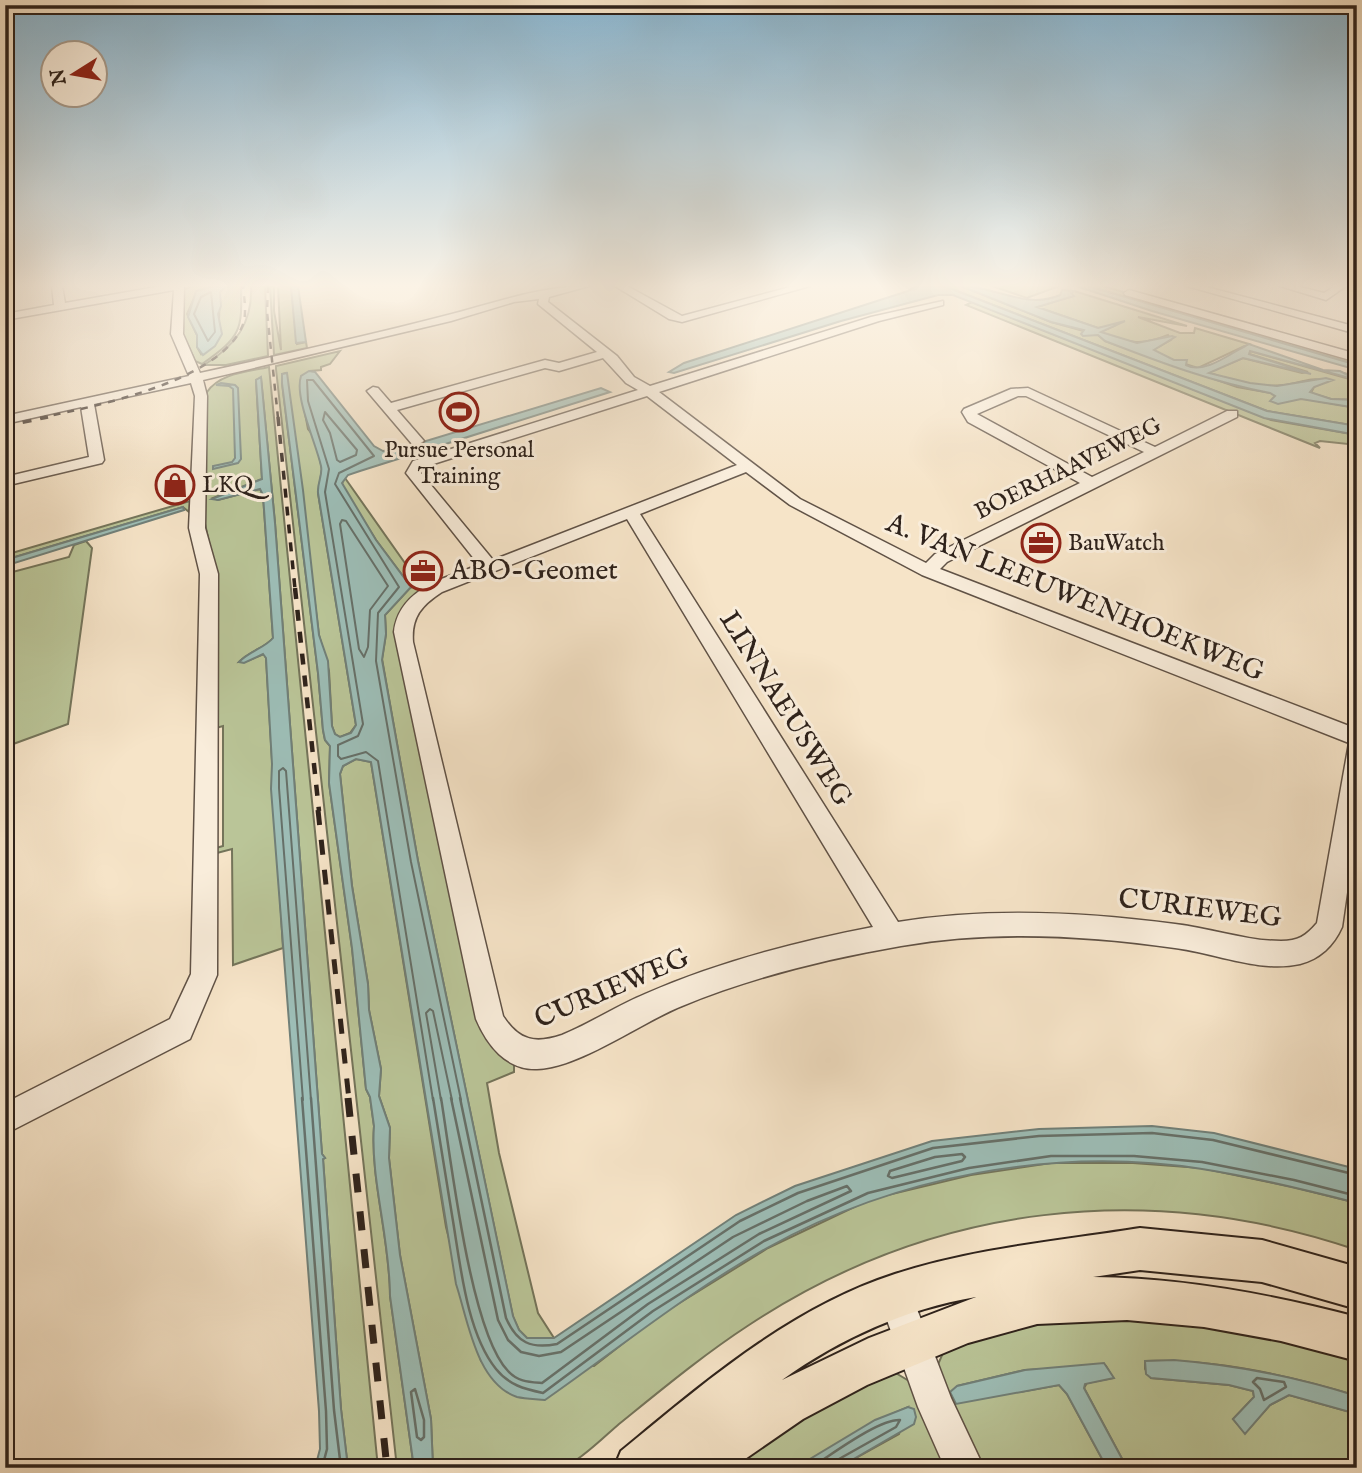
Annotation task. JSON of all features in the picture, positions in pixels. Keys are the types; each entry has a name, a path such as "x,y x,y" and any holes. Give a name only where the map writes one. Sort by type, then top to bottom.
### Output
{"main road":[{"path":"638,1468 731,1390 790,1348 842,1319 895,1295 968,1277 1140,1249 1262,1261 1357,1288"},
{"path":"692,1468 744,1428 805,1390 911,1341 980,1317 1046,1301 1146,1298 1265,1314 1357,1339"}],"street":[{"path":"5,1119 180,1029 204,975 209,575 197,528 201,396 186,355"},
{"path":"5,420 294,355"},
{"path":"389,408 545,364 559,366 602,355"},
{"name":"A. VAN LEEUWENHOEKWEG","path":"606,355 630,380 648,390 746,467 821,517 928,571 1357,738"},
{"path":"489,566 413,473 418,464 759,355"},
{"path":"398,420 556,374 561,371 559,366"},
{"path":"373,391 417,441"},
{"path":"1091,483 973,419 969,412 1016,392 1035,393 1155,452"},
{"path":"5,482 97,460 87,402"},
{"name":"BOERHAAVEWEG","path":"928,571 941,558 1232,414"},
{"name":"CURIEWEG","path":"746,467 489,566 427,593 411,607 404,621 402,631 490,1019 496,1032 506,1043 519,1051 537,1055 555,1052 653,1004 737,971 815,950 892,934 991,925 1052,924 1179,936 1274,953 1300,952 1317,943 1328,927 1349,843 1357,748"},
{"name":"LINNAEUSWEG","path":"631,512 892,934"},
{"path":"895,1295 936,1407 965,1468"}],"green space":[{"path":"192,355 214,355 202,364 195,361"},
{"path":"219,355 268,355 226,365 204,365"},
{"path":"324,355 337,355 330,364 321,367 321,370 310,371 300,387 308,429 315,438 322,469 318,493 356,725 350,733 340,737 335,734 332,726 329,671 319,635 286,373 282,374 282,383 323,730 325,740 330,746 329,783 352,948 366,1089 370,1097 374,1126 375,1167 390,1296 414,1468 397,1468 276,366"},
{"path":"1089,355 1106,355 1271,420 1357,435 1357,445 1320,441 1315,443 1320,448"},
{"path":"1122,355 1144,355 1237,387 1357,408 1357,426 1267,411"},
{"path":"1161,355 1226,355 1198,368"},
{"path":"1251,355 1263,355 1353,380 1339,372 1357,376 1357,400 1331,399 1311,393 1314,387 1327,381 1311,380 1266,386 1236,381 1209,372 1243,358 1302,373 1308,372"},
{"path":"1322,355 1339,355 1357,360 1357,365"},
{"path":"269,367 378,1468 348,1468 341,1409 325,1158 322,1154 275,523 261,378 256,380 262,479 213,498 218,500 260,489 263,495 273,638 239,662 264,654 266,658 283,948 233,965 232,849 217,853 216,848 223,846 223,726 216,728 216,575 204,519 207,392 227,377"},
{"path":"345,478 414,576 412,587 431,579 433,584 401,613 514,1064 514,1072 487,1083 499,1153 538,1313 554,1338 527,1338 519,1330 513,1317 418,861 382,659 386,634 385,615 411,587 376,540 344,489 342,483"},
{"path":"190,501 189,512 183,507 5,560 5,555"},
{"path":"86,541 92,548 68,724 5,747 5,574 69,557 74,545"},
{"path":"356,759 371,762 446,1227 481,1361 594,1366 657,1317 768,1248 871,1199 971,1175 1051,1163 1133,1163 1201,1168 1357,1203 1357,1250 1278,1228 1200,1215 1122,1210 1044,1215 968,1229 893,1252 820,1284 749,1325 682,1373 586,1453 565,1467 433,1468 431,1419 400,1255 389,1158 390,1128 379,1096 381,1069 369,1010 368,984 352,886 340,774 343,766"},
{"path":"1136,1315 1357,1354 1357,1396 1279,1375 1225,1366 1145,1361 1145,1369 1151,1378 1229,1385 1253,1391 1254,1397 1233,1419 1245,1433 1270,1405 1289,1395 1357,1414 1357,1468 1127,1468 1084,1388 1087,1383 1113,1378 1106,1366 1025,1370 957,1386 1020,1392 1059,1385 1067,1394 1107,1468 973,1468 936,1369 946,1346 1022,1323"},
{"path":"894,1372 909,1381 956,1468 838,1468 899,1434 908,1407 885,1417 795,1468 708,1468 742,1442"}],"water":[{"path":"710,355 733,355 674,373 669,372 684,363"},
{"path":"1104,355 1122,355 1267,411 1357,426 1357,435 1264,418"},
{"path":"1142,355 1163,355 1174,360 1187,360 1186,365 1201,367 1229,355 1251,355 1311,374 1243,358 1209,373 1250,383 1277,386 1326,378 1333,380 1314,387 1310,392 1331,399 1357,400 1357,408 1301,399 1278,404 1270,401 1275,396 1270,393 1186,371"},
{"path":"1264,355 1280,355 1323,370 1340,371 1357,380"},
{"path":"1304,355 1322,355 1357,365 1357,370"},
{"path":"309,371 315,372 374,446 383,451 403,448 601,388 610,392 348,475 342,483 376,540 411,587 385,615 386,634 382,660 418,861 513,1316 519,1330 527,1338 554,1338 736,1215 795,1186 932,1141 1039,1129 1152,1126 1214,1133 1357,1169 1357,1203 1241,1176 1146,1163 1034,1165 923,1185 869,1202 817,1223 767,1248 681,1302 545,1400 517,1397 503,1390 483,1365 456,1284 371,762 356,759 343,766 340,774 352,886 368,984 369,1010 381,1069 379,1096 390,1128 389,1158 400,1255 431,1419 433,1468 414,1468 390,1296 375,1166 374,1126 370,1097 366,1089 352,948 329,783 330,746 325,740 323,730 282,383 282,374 287,373 319,635 328,661 332,726 335,734 340,737 351,733 356,725 318,493 321,466 300,396 301,376"},
{"path":"261,377 275,523 322,1154 325,1158 341,1409 348,1468 315,1468 320,1449 319,1411 271,789 266,658 263,654 244,663 239,662 273,638 263,495 260,489 218,500 212,499 262,479 256,380"},
{"path":"221,383 238,388 241,459 238,463 213,469 213,466 232,462 235,458 233,389 216,385"},
{"path":"183,507 184,510 5,566 5,560"},
{"path":"1174,1360 1266,1373 1334,1389 1357,1396 1357,1414 1289,1395 1270,1405 1245,1434 1233,1419 1254,1397 1253,1391 1229,1385 1151,1378 1146,1374 1145,1361"},
{"path":"1104,1363 1114,1378 1085,1384 1084,1388 1127,1468 1107,1468 1067,1394 1059,1385 956,1404 950,1392 957,1386 1025,1370"},
{"path":"908,1407 914,1409 914,1424 838,1468 795,1468 875,1420"}],"railway":[{"path":"40,418 91,407 151,389 180,378 218,355"},
{"path":"271,355 278,418"},
{"path":"5,426 48,417"},
{"path":"278,417 295,589"},
{"path":"295,588 319,811"},
{"path":"318,810 349,1100"},
{"path":"348,1098 387,1468"}],"place":[{"name":"Pursue Personal Training","path":"459,412"},
{"name":"LKQ","path":"175,485"},
{"name":"BauWatch","path":"1041,543"},
{"name":"ABO-Geomet","path":"423,571"}]}
